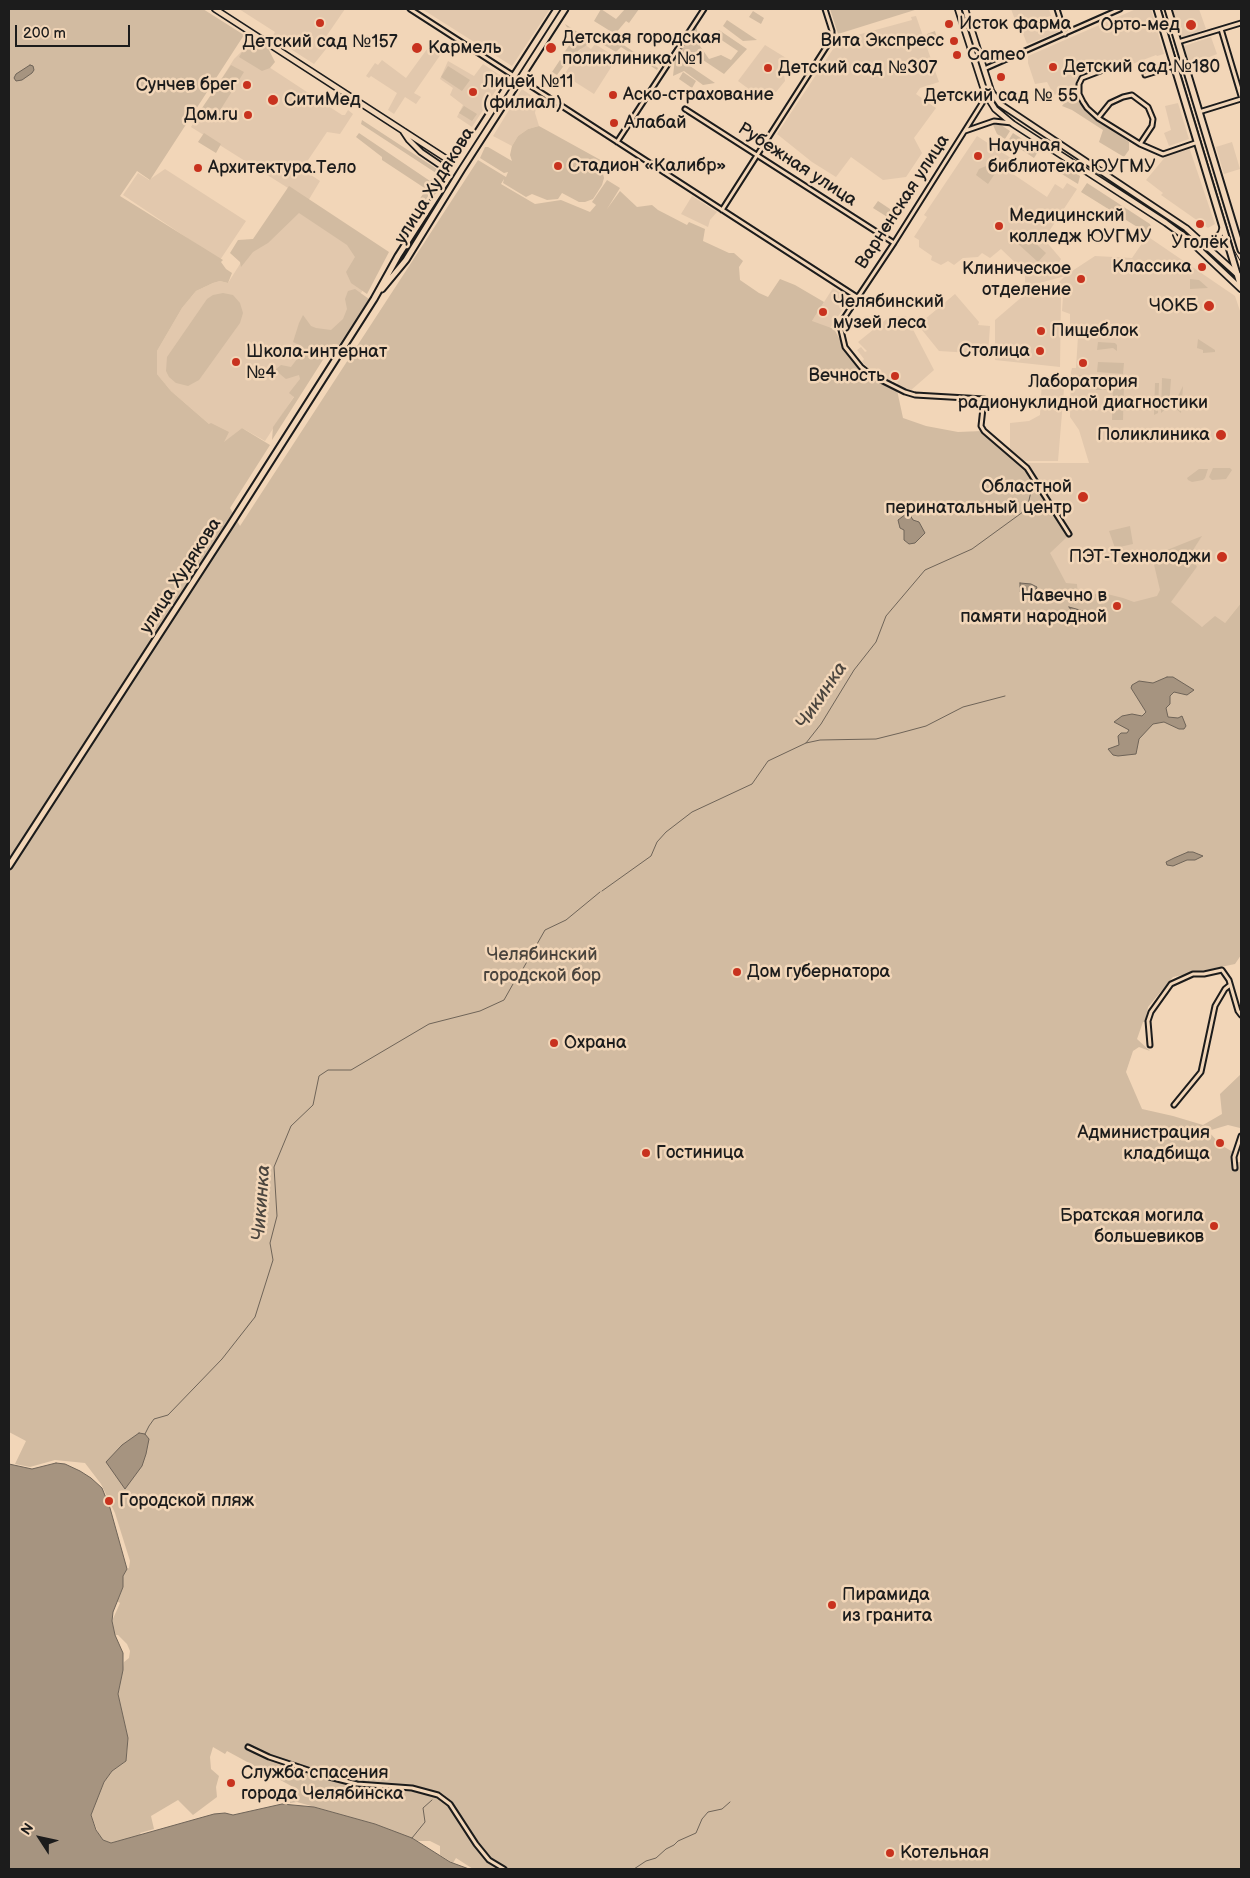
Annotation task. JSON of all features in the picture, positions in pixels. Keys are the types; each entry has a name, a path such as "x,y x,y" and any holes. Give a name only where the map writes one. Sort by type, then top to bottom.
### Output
{"main road":[{"path":"215,9 462,169"},
{"name":"улица Худякова","path":"374,299 406,260 557,9"},
{"name":"улица Худякова","path":"9,866 374,299 398,256 456,165 565,9"},
{"path":"958,9 986,96 994,109 1012,124 1188,239 1241,288"},
{"path":"965,9 991,91 1002,106 1186,228 1239,276"},
{"path":"1158,9 1224,225 1241,288"},
{"path":"1168,9 1241,250"},
{"path":"1189,113 1198,111"},
{"path":"403,130 409,140 421,152 443,167 446,175 445,184"},
{"path":"1200,240 1205,243 1214,241 1221,233 1224,225"}],"street":[{"path":"410,9 857,297"},
{"path":"618,142 704,9"},
{"path":"722,210 832,38 832,31 825,9"},
{"path":"1056,9 1064,34"},
{"path":"984,69 1120,9"},
{"path":"1178,42 1241,23"},
{"path":"1198,111 1241,98 1221,29"},
{"path":"1145,75 1174,66"},
{"path":"1108,68 1080,80 1079,94 1087,108 1098,118 1140,144 1163,154 1198,142"},
{"name":"Варненская улица","path":"986,96 894,243 842,321 841,330 844,347 861,367 871,375 905,392 915,395 984,399 981,426 984,431 1027,468 1070,534"},
{"path":"1098,118 1110,103 1123,97 1132,96 1148,108 1153,119 1152,126 1140,144"},
{"name":"Рубежная улица","path":"686,109 894,243"},
{"path":"965,132 994,121 1012,124"},
{"path":"1150,1045 1148,1021 1150,1012 1171,984 1193,974 1204,974 1222,970 1229,980 1238,1011 1241,1014"},
{"path":"1174,1105 1201,1072 1215,1006 1225,989 1230,985"},
{"path":"1235,1168 1234,1157 1241,1136"},
{"path":"248,1747 269,1757 329,1778 356,1784 412,1788 438,1795 450,1804 476,1844 489,1860 504,1869"}],"shaded area":[{"path":"239,9 345,9 323,41 326,43 326,49 314,64 272,37 275,32"},
{"path":"422,9 550,9 512,66"},
{"path":"1011,9 1049,9 1051,16 1017,25"},
{"path":"1136,9 1151,9 1164,54 1156,55 1122,68 1120,65 1111,68 1109,64 1077,78 1077,87 1054,95 1047,82 1035,84 1028,63 1028,56"},
{"path":"1172,9 1199,9 1206,29 1180,39"},
{"path":"916,16 939,82 920,88 916,94 936,108 914,138 922,153 906,177 883,180 851,157 836,177 812,162 777,134 839,40 912,20 911,17"},
{"path":"1055,20 1059,32 1027,44 1022,31"},
{"path":"1211,37 1217,54 1207,58 1207,64 1188,69 1181,47"},
{"path":"584,44 591,49 595,44 617,58 594,94 564,75"},
{"path":"430,45 441,54 414,93 421,97 416,104 405,97 394,114 388,110 397,93 371,76 369,78 366,76 375,63 378,65 382,60 406,78"},
{"name":"Детский сад №307","path":"765,45 791,61 784,74 785,81 776,92 773,92 766,102 738,81"},
{"path":"243,50 342,115 345,115 348,110 353,114 340,134 327,132 302,169 320,181 308,201 387,253 265,441 242,428 224,443 209,424 171,391 157,374 157,351 182,308 196,291 220,281 228,283 288,188 191,127 234,59"},
{"name":"Лицей №11 (филиал)","path":"448,61 474,76 483,64 504,78 472,127 457,117 463,105 450,95 453,88 440,79"},
{"path":"30,65 33,66 34,70 32,73 22,80 16,81 14,78 16,74"},
{"path":"522,89 539,101 535,113 539,126 528,129 518,136 512,146 493,136"},
{"path":"1178,103 1189,139 1169,146 1164,133 1171,130 1165,106"},
{"path":"977,136 1020,164 1013,174 1047,197 1055,184 1063,189 1067,183 1077,189 1044,239 1061,259 1057,266 1066,275 1095,256 1132,258 1147,236 1235,296 1241,314 1241,603 1225,623 1202,627 1085,609 1042,554 1058,536 1071,533 1034,475 1025,465 1027,463 1089,463 1079,430 1070,417 1071,372 1072,368 1076,368 1078,336 1077,330 1070,330 1070,314 1062,311 1063,297 1054,287 1065,276 1025,287 1025,272 1001,249 990,258 982,253 978,257 963,258 954,265 948,261 941,265 931,260 932,256 919,247 919,240 914,237 927,217 924,215","holes":["1201,537 1192,552 1197,567 1171,601 1160,559"]},
{"path":"1232,142 1240,169 1224,174 1216,147"},
{"path":"1189,147 1215,224 1208,228 1161,195 1163,193 1146,180 1166,156"},
{"path":"165,169 246,221 220,260 123,195 138,173 149,180"},
{"path":"692,196 717,212 710,220 708,227 681,214"},
{"path":"1050,286 1061,297 1060,367 995,360 995,320 1030,290"},
{"path":"833,288 850,299 828,331 810,324"},
{"path":"955,294 979,322 978,325 990,326 988,354 939,351 918,325"},
{"path":"906,316 934,370 910,391 896,385 898,382 892,379 890,382 887,381 870,370 862,362 864,359 857,350 861,347 865,352 867,351 858,342 889,317"},
{"path":"1065,377 1058,461 1022,461 1010,451 1010,423 1029,421 1040,415 1042,379"},
{"path":"906,514 919,522 925,533 915,543 909,544 904,540 904,530 900,528 898,520"},
{"path":"1020,583 1031,584 1037,587 1035,592 1027,596 1023,595 1020,592"},
{"path":"1069,607 1094,614 1097,613 1099,607 1103,610 1099,618 1094,622 1068,622 1066,618 1071,610"},
{"path":"1167,677 1173,677 1194,690 1187,695 1174,692 1170,696 1170,704 1166,708 1168,717 1178,718 1182,716 1186,726 1184,729 1179,729 1164,722 1153,724 1139,739 1136,754 1113,755 1108,749 1119,745 1118,736 1121,733 1127,733 1129,730 1114,722 1122,716 1132,714 1142,716 1146,712 1131,688 1132,685 1139,681 1153,683"},
{"path":"1188,852 1203,856 1173,866 1167,865 1166,862"},
{"path":"139,1433 145,1434 149,1439 146,1454 142,1466 125,1489 106,1462 122,1445"},
{"path":"56,1463 65,1464 80,1471 102,1488 110,1508 127,1569 123,1576 123,1587 113,1612 112,1621 115,1635 123,1653 123,1670 118,1694 128,1738 126,1761 112,1771 104,1782 91,1815 96,1830 103,1840 111,1843 214,1814 225,1813 233,1815 282,1804 314,1807 375,1824 412,1838 450,1862 469,1869 9,1869 9,1464 32,1469"}],"green space":[{"name":"Челябинский городской бор","path":"9,9 203,9 244,35 150,180 137,171 120,196 223,260 221,262 232,273 228,283 220,281 196,291 182,308 157,351 157,374 171,391 209,424 211,423 229,432 224,442 242,428 270,445 230,508 240,526 478,160 506,177 508,172 504,173 480,158 485,147 512,161 510,155 512,146 518,136 528,129 539,126 606,163 602,169 604,178 602,185 593,199 579,202 562,193 558,199 547,200 532,194 526,197 503,183 504,179 501,184 535,204 561,200 590,212 596,205 592,202 607,180 620,188 607,209 620,191 637,207 652,205 687,225 689,222 705,229 703,241 729,253 734,253 743,261 739,267 740,280 759,293 768,297 780,279 795,285 824,302 812,321 834,329 844,347 862,370 897,390 903,418 926,426 958,432 982,431 1026,469 1068,536 1050,553 1066,583 1077,584 1078,596 1103,593 1134,602 1157,596 1160,590 1152,556 1202,536 1192,552 1197,567 1171,602 1202,627 1215,616 1225,623 1241,603 1241,955 1235,964 1173,977 1148,1007 1145,1022 1143,1022 1137,1039 1150,1051 1139,1047 1133,1051 1126,1072 1142,1109 1203,1125 1222,1114 1220,1094 1241,1074 1241,1127 1228,1125 1208,1131 1221,1145 1233,1152 1232,1156 1238,1162 1241,1162 1241,1869 473,1869 456,1858 453,1863 440,1855 440,1846 430,1841 417,1841 375,1824 297,1802 290,1803 290,1798 287,1797 287,1790 295,1788 227,1751 225,1754 213,1747 210,1757 211,1769 219,1776 216,1787 217,1797 193,1815 178,1800 151,1816 154,1829 140,1833 141,1835 111,1843 103,1840 99,1835 91,1815 96,1800 104,1782 112,1771 126,1761 128,1738 118,1694 124,1662 129,1658 130,1651 127,1644 118,1635 115,1635 112,1621 120,1603 117,1601 123,1587 123,1576 129,1568 130,1561 115,1513 101,1484 85,1463 55,1460 30,1467 15,1464 26,1441 9,1432"},
{"path":"601,9 616,19 625,9 639,9 629,23 626,21 615,34 594,21"},
{"path":"830,9 918,9 838,34"},
{"path":"753,11 764,18 761,24 749,17"},
{"path":"727,20 757,40 743,41 723,26"},
{"path":"565,24 582,35 587,45 573,57 563,59 561,57 570,44 575,46 575,40"},
{"path":"696,24 700,46 709,59 721,55 731,60 738,51 714,35 719,30 747,49 724,74 688,50 681,60 715,83 703,85 684,71 673,76 675,58"},
{"path":"935,31 938,44 931,46 927,34"},
{"path":"251,38 268,48 275,62 270,68 262,71 239,57"},
{"path":"609,38 622,44 658,68 657,70 621,47 616,52 604,45"},
{"path":"650,51 663,59 660,64 647,56"},
{"path":"560,60 565,64 557,75 552,72"},
{"path":"231,65 244,72 219,112 212,108 205,110 202,108"},
{"path":"448,66 470,80 462,91 441,77"},
{"path":"683,72 696,81 692,88 679,79"},
{"path":"1079,100 1084,110 1129,142 1129,150 1124,157 1099,142 1103,130 1072,110 1062,106 1066,101"},
{"path":"464,106 477,114 472,121 459,113"},
{"path":"362,120 443,173 412,221 408,218 426,189 382,160 382,157 356,137 359,133 430,181 436,173 361,124"},
{"path":"993,125 1001,125 1010,131 1005,139 997,134"},
{"path":"204,133 221,144 216,153 198,142"},
{"path":"1013,133 1039,150 1034,158 1008,141"},
{"path":"1057,161 1080,176 1078,184 1052,168"},
{"path":"991,164 998,169 988,184 976,175 979,169"},
{"path":"1087,183 1150,224 1151,227 1147,233 1081,192"},
{"path":"289,186 389,252 367,294 351,283 346,272 355,257 347,245 299,213 268,243 253,252 241,267 240,262 230,253 238,240 253,239"},
{"path":"878,201 893,211 889,218 873,208"},
{"path":"1024,233 1046,253 1038,262 1016,242"},
{"path":"1190,279 1199,280 1208,288 1190,289"},
{"path":"355,289 369,299 339,345 333,344 272,440 273,427 294,397 289,393 300,379 299,375 286,379 275,370 281,365 291,367 300,355 301,346 293,342 303,315 311,326 331,330 343,319 347,309 345,299 348,291"},
{"path":"223,293 233,295 240,303 243,313 240,323 199,380 188,386 176,383 169,377 166,371 167,357 207,299 213,295"},
{"path":"1198,339 1215,350 1215,352 1203,353 1203,350 1197,348"},
{"path":"1098,342 1115,343 1117,351 1113,348 1097,350"},
{"path":"1098,362 1124,363 1123,374 1097,372"},
{"path":"1072,375 1089,376 1088,388 1072,387"},
{"path":"1162,378 1171,379 1169,406 1161,413"},
{"path":"1095,379 1106,380 1106,390 1094,390"},
{"path":"1155,383 1159,383 1158,413 1154,415"},
{"path":"1113,384 1124,385 1123,420 1112,420"},
{"path":"1183,386 1181,413 1173,406"},
{"path":"1213,468 1230,468 1232,470 1226,479 1212,480 1209,477"},
{"path":"1199,469 1208,469 1203,480 1192,482 1188,480 1187,478"},
{"path":"1130,526 1133,544 1115,548 1109,531"}],"waterway":[{"name":"Чикинка","path":"602,891 651,856 657,842 666,832 692,812 752,784 768,761 806,743 821,724 854,670 876,642 886,616 925,570 972,549 1027,509 1032,487"},
{"path":"806,743 820,740 876,739 926,726 963,707 1005,696"},
{"name":"Чикинка","path":"516,981 545,930 566,920 600,892"},
{"name":"Чикинка","path":"145,1434 154,1419 168,1415 222,1359 255,1317 273,1260 270,1243 277,1216 274,1167 291,1126 313,1105 319,1076 328,1070 351,1070 429,1024 480,1011 504,1000 513,984"},
{"path":"412,1838 425,1822 423,1808 432,1800"},
{"path":"634,1869 646,1861 656,1858 678,1841 696,1833 702,1819 708,1812 722,1809 730,1802"}],"tram line":[{"path":"1161,9 1234,250 1241,262"}],"place":[{"name":"Детский сад №157","path":"320,23"},
{"name":"Исток фарма","path":"949,24"},
{"name":"Орто-мед","path":"1191,25"},
{"name":"Вита Экспресс","path":"954,41"},
{"name":"Кармель","path":"417,48"},
{"name":"Детская городская поликлиника №1","path":"551,48"},
{"name":"Cameo","path":"957,55"},
{"name":"Детский сад №180","path":"1053,67"},
{"name":"Детский сад №307","path":"768,68"},
{"name":"Детский сад № 55","path":"1001,77"},
{"name":"Сунчев брег","path":"247,85"},
{"name":"Лицей №11 (филиал)","path":"473,92"},
{"name":"Аско-страхование","path":"613,95"},
{"name":"СитиМед","path":"273,100"},
{"name":"Дом.ru","path":"248,115"},
{"name":"Алабай","path":"614,123"},
{"name":"Научная библиотека ЮУГМУ","path":"978,156"},
{"name":"Стадион «Калибр»","path":"558,166"},
{"name":"Архитектура.Тело","path":"198,168"},
{"name":"Уголёк","path":"1200,224"},
{"name":"Медицинский колледж ЮУГМУ","path":"999,226"},
{"name":"Классика","path":"1202,267"},
{"name":"Клиническое отделение","path":"1081,279"},
{"name":"ЧОКБ","path":"1209,306"},
{"name":"Челябинский музей леса","path":"823,312"},
{"name":"Пищеблок","path":"1041,331"},
{"name":"Столица","path":"1040,351"},
{"name":"Школа-интернат №4","path":"236,362"},
{"name":"Лаборатория радионуклидной диагностики","path":"1083,363"},
{"name":"Вечность","path":"895,376"},
{"name":"Поликлиника","path":"1221,435"},
{"name":"Областной перинатальный центр","path":"1083,497"},
{"name":"ПЭТ-Технолоджи","path":"1222,557"},
{"name":"Навечно в памяти народной","path":"1117,606"},
{"name":"Дом губернатора","path":"737,972"},
{"name":"Охрана","path":"554,1043"},
{"name":"Администрация кладбища","path":"1220,1143"},
{"name":"Гостиница","path":"646,1153"},
{"name":"Братская могила большевиков","path":"1214,1226"},
{"name":"Городской пляж","path":"109,1501"},
{"name":"Пирамида из гранита","path":"832,1605"},
{"name":"Служба спасения города Челябинска","path":"231,1783"},
{"name":"Котельная","path":"890,1853"}]}
